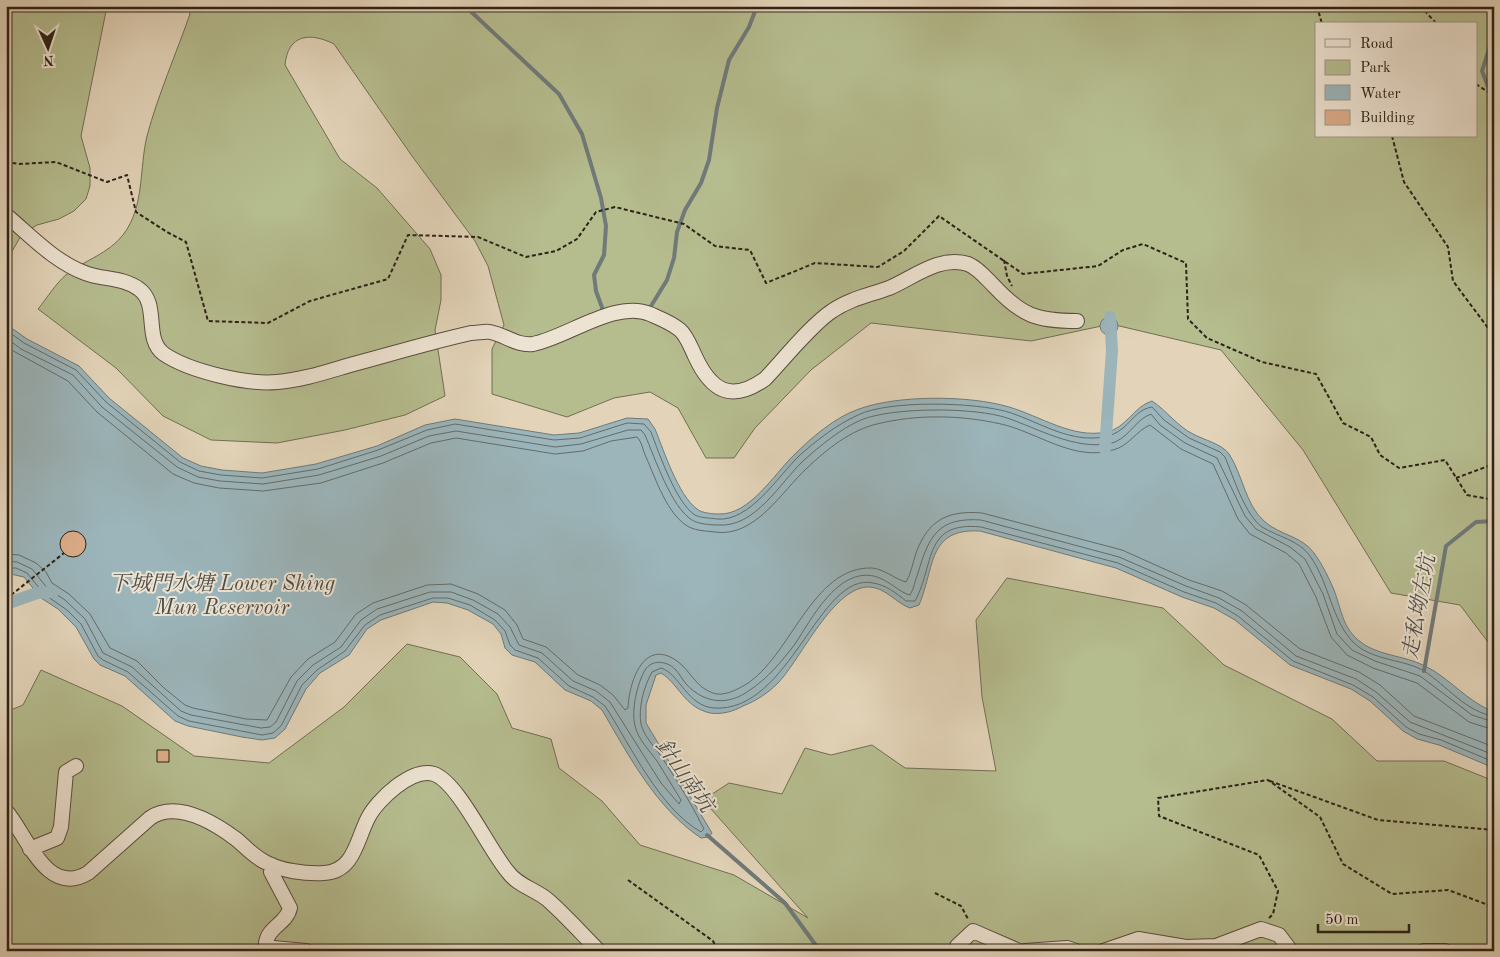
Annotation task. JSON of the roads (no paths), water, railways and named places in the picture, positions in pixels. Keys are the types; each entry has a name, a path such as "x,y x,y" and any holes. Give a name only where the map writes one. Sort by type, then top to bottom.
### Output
{"lane":[{"path":"6,215 68,266 87,274 125,282 140,290 149,302 155,342 162,352 195,369 232,378 275,382 309,377 471,333 489,332 517,343 534,344 606,317 636,312 647,313 680,330 705,376 727,392 740,392 753,388 765,379 831,311 846,303 891,287 928,268 948,262 968,264 980,272 1014,307 1031,317 1051,321 1077,321"},
{"path":"30,850 57,838 61,828 66,772 76,766"},
{"path":"6,811 30,850 53,872 67,878 78,878 91,871 150,818 160,812 172,810 192,815 215,826 238,840 252,855 272,865 316,873 337,870 352,857 369,816 383,799 414,776 425,773 432,774 444,780 456,792 509,874 548,901 599,951"},
{"path":"272,865 271,872 290,908 287,916 268,936 266,943 273,948 306,951"},
{"path":"957,951 957,946 973,930 1019,951"},
{"path":"1103,951 1138,938 1186,947 1216,946 1251,931 1264,930 1276,933 1284,940 1291,951"},
{"path":"1025,951 1067,948 1076,951"},
{"path":"1424,951 1445,951"}],"water":[{"path":"1109,317 1115,320 1118,326 1115,332 1109,335 1103,332 1100,326 1103,320"},
{"name":"下城門水塘 Lower Shing Mun Reservoir","path":"6,324 27,339 79,366 109,398 183,458 201,466 222,470 262,473 316,464 377,446 425,425 455,419 554,435 579,433 627,418 648,419 655,429 672,472 684,494 699,510 714,514 730,513 741,508 761,492 794,455 824,429 841,417 875,404 933,398 974,400 1009,407 1069,430 1094,433 1106,432 1119,427 1140,408 1152,401 1187,431 1217,445 1229,454 1252,506 1264,521 1276,530 1297,539 1314,553 1332,585 1348,629 1358,640 1373,649 1425,666 1475,702 1494,712 1494,768 1439,745 1417,739 1403,731 1370,701 1351,689 1290,665 1235,620 1214,608 1182,597 1116,568 980,531 963,532 950,536 942,543 931,565 919,605 910,608 881,590 870,587 857,590 844,598 819,625 778,683 753,702 728,712 710,713 694,706 661,673 656,675 646,705 646,723 712,833 709,837 701,838 670,812 633,763 602,710 591,701 565,690 535,662 512,655 505,648 501,634 493,624 468,610 447,603 433,602 381,620 367,629 349,655 320,673 306,689 285,729 275,738 262,740 188,726 175,721 125,676 100,665 94,659 76,627 58,609 41,598 24,577 6,573"}],"waterway":[{"path":"465,6 559,94 582,134 601,198 606,226 604,255 594,275 596,291 604,313"},
{"path":"648,311 667,280 674,258 677,232 685,210 701,183 709,160 717,108 729,60 749,27 757,6"},
{"name":"走私坳左坑","path":"1493,36 1482,71 1494,102"},
{"path":"1105,449 1112,350 1110,317"},
{"name":"走私坳左坑","path":"1424,671 1446,546 1476,522 1494,521"},
{"path":"6,604 37,593 53,592"},
{"name":"針山南坑","path":"707,835 785,903 820,951"}]}
